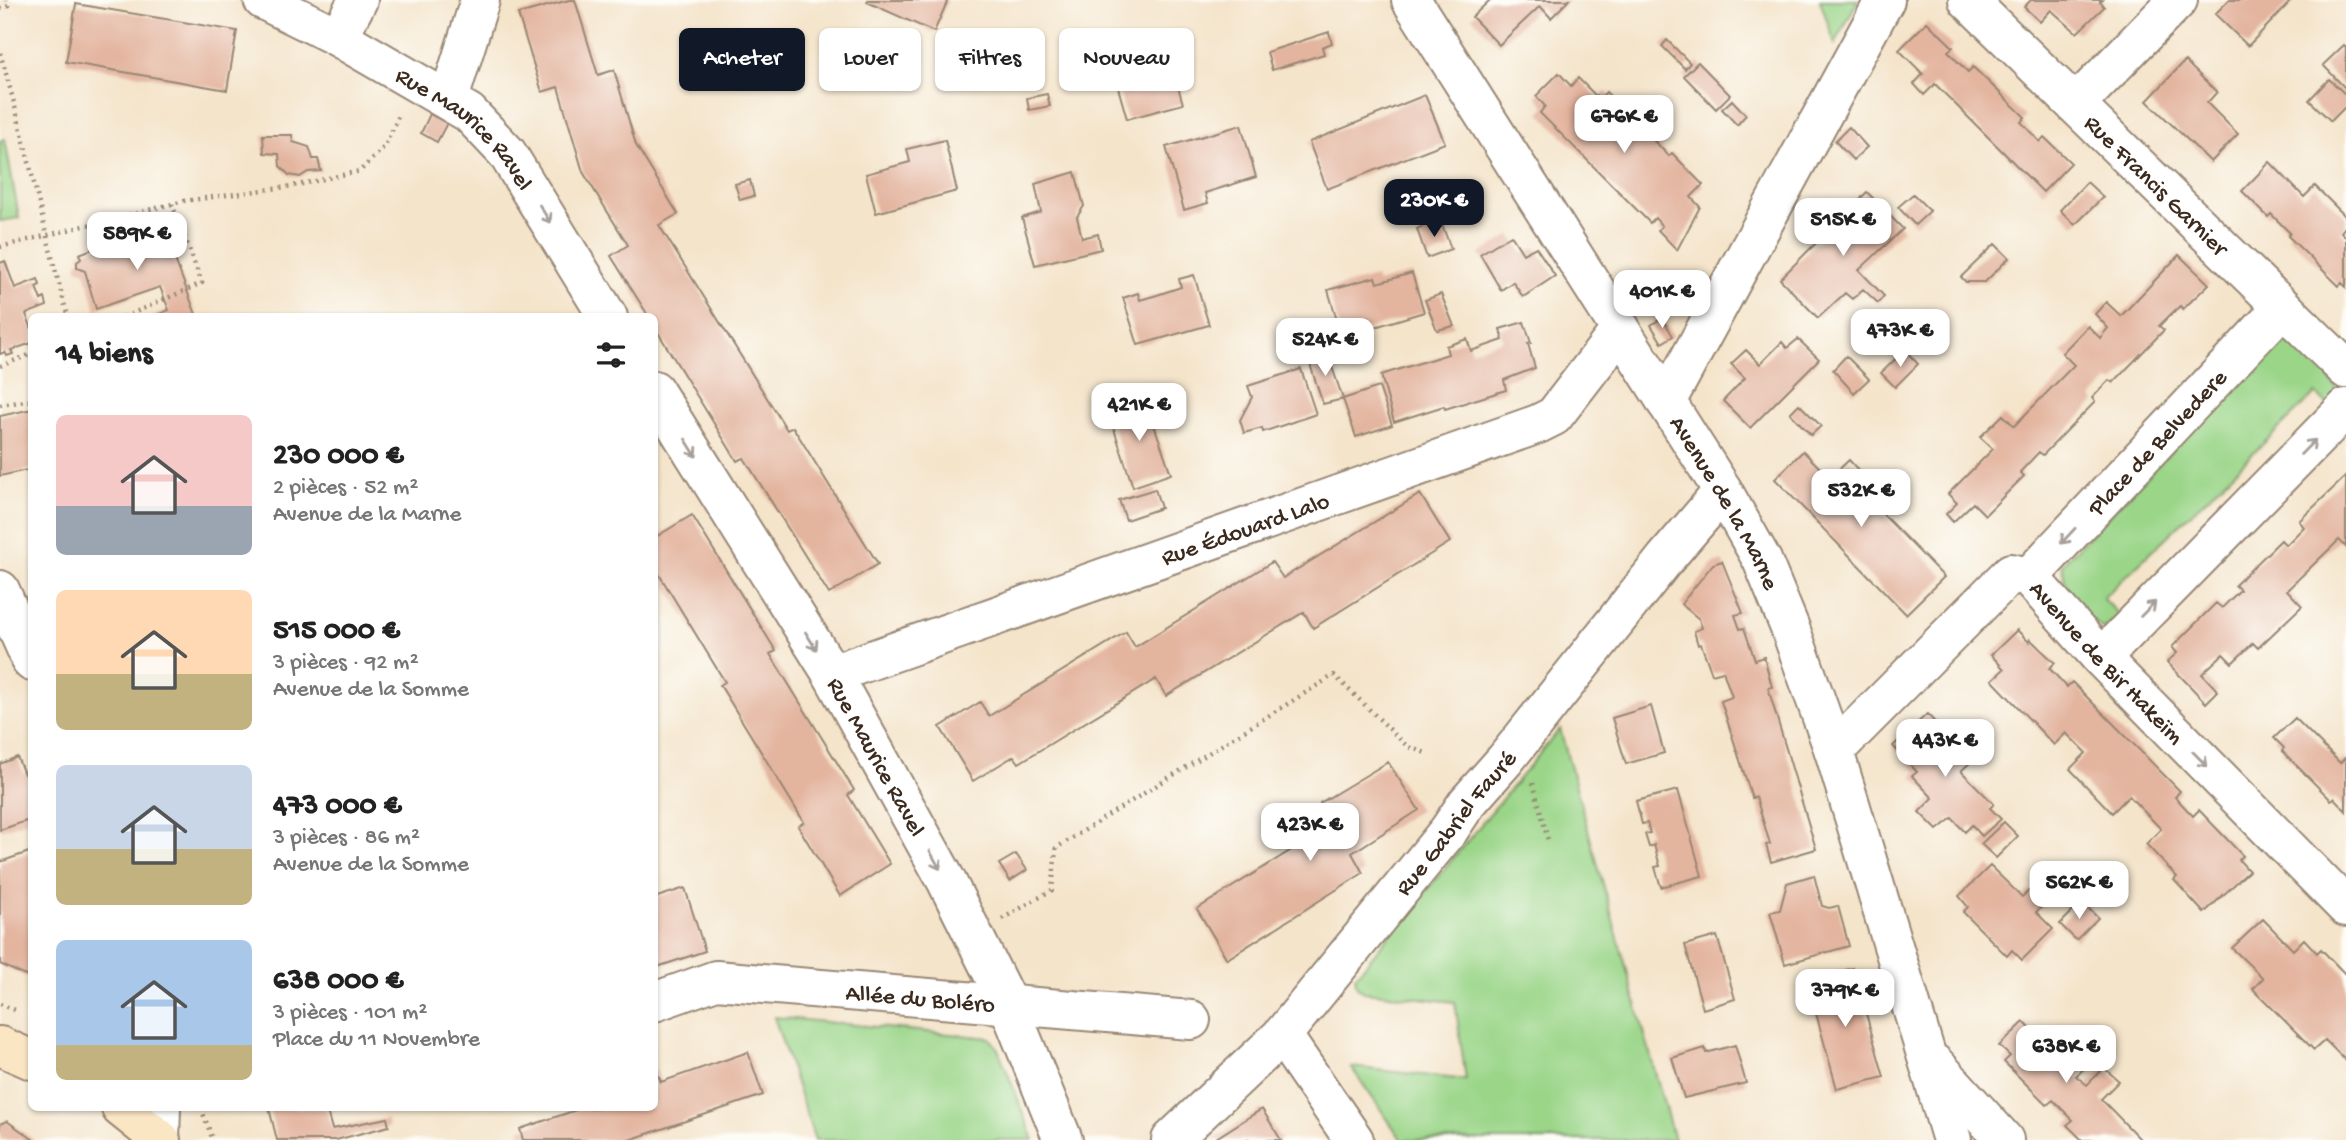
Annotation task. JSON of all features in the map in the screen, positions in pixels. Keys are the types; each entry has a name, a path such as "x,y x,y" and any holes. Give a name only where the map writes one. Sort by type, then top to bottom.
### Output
{"main road":[{"path":"0,1046 28,1058"},
{"path":"127,1111 161,1129"}],"street":[{"name":"Rue Maurice Ravel","path":"263,0 338,37 469,113 507,153 606,313"},
{"path":"338,37 358,0"},
{"path":"449,99 480,0"},
{"name":"Avenue de la Marne","path":"1411,0 1723,491 1762,561 1790,628 1833,751 1952,1140"},
{"path":"1667,402 1885,0"},
{"name":"Rue Francis Garnier","path":"1968,0 2346,369"},
{"path":"2076,104 2178,0"},
{"name":"Place de Belvedere","path":"2029,578 2283,307"},
{"name":"Rue Édouard Lalo","path":"832,674 962,627 1051,599 1538,424 1554,416 1621,329"},
{"path":"2101,657 2346,408"},
{"name":"Rue Maurice Ravel","path":"660,409 832,674 946,880 1008,1004 1063,1140"},
{"name":"Rue Gabriel Fauré","path":"1171,1140 1282,1035 1449,830 1467,803 1723,491"},
{"name":"Avenue de Bir Hakeïm","path":"1833,751 2011,573 2029,578 2101,657 2346,907"},
{"path":"0,590 28,653"},
{"name":"Allée du Boléro","path":"658,1001 716,980 1191,1020"},
{"path":"1282,1035 1354,1140"},
{"path":"1929,1058 2004,1140"}],"path":[{"path":"0,9 8,6 6,0"},
{"path":"0,53 67,313"},
{"path":"0,247 172,204 293,186 360,172 386,146 414,80"},
{"path":"133,313 202,283 172,204"},
{"path":"0,366 28,356"},
{"path":"0,405 28,401"},
{"path":"974,935 1052,890 1056,848 1334,675 1408,747 1429,754"},
{"path":"1522,739 1548,840"},
{"path":"202,1111 214,1140"}],"green space":[{"path":"1820,0 1858,0 1835,44"},
{"path":"5,139 19,218 0,221 0,141"},
{"path":"2276,342 2297,346 2321,366 2339,392 2331,407 2315,394 2103,598 2120,616 2103,629 2068,601 2062,564"},
{"path":"1560,729 1674,1140 1402,1140 1351,1067 1466,1080 1455,1002 1364,992 1357,987 1355,977"},
{"path":"774,1017 990,1038 998,1049 1034,1140 815,1140"}],"building":[{"path":"575,0 598,75 614,70 636,145 678,214 659,225 787,430 793,427 878,564 829,594 744,458 737,461 658,333 658,313 647,313 611,256 628,245 583,172 558,87 542,92 518,14"},
{"path":"868,0 948,0 934,32 867,2"},
{"path":"1490,0 1569,0 1551,18 1540,6 1499,45 1472,17"},
{"path":"2031,0 2102,0 2100,2 2104,7 2077,33 2051,10 2040,22 2024,7"},
{"path":"2229,0 2292,0 2248,46 2215,14"},
{"path":"76,4 237,31 227,90 66,62"},
{"path":"1927,22 1953,47 1948,51 1968,72 1973,67 2025,117 2021,122 2040,142 2044,137 2071,163 2043,192 1935,84 1924,95 1914,84 1923,74 1899,50"},
{"path":"1329,32 1332,43 1322,47 1324,54 1272,70 1267,52"},
{"path":"1667,40 1690,63 1685,69 1662,46"},
{"path":"2344,45 2346,47 2346,89 2323,65"},
{"path":"2185,61 2217,92 2207,103 2238,134 2211,162 2147,101"},
{"path":"1698,62 1730,95 1716,109 1684,76"},
{"path":"1559,73 1571,86 1578,78 1599,99 1606,92 1669,156 1672,153 1703,185 1691,197 1700,207 1677,250 1658,230 1662,226 1655,218 1650,223 1540,113 1545,106 1536,96"},
{"path":"2329,79 2346,95 2346,106 2331,121 2309,100"},
{"path":"1119,91 1179,91 1183,104 1127,119"},
{"path":"1047,94 1050,106 1029,110 1027,98"},
{"path":"1425,95 1445,143 1327,189 1309,142"},
{"path":"1732,100 1746,115 1737,125 1722,109"},
{"path":"430,114 447,123 437,142 421,133"},
{"path":"1241,125 1256,177 1205,193 1208,203 1184,210 1166,147"},
{"path":"1849,127 1867,147 1853,160 1835,141"},
{"path":"263,135 292,135 293,142 309,147 313,159 318,159 321,171 308,172 300,177 289,175 280,166 279,154 264,153"},
{"path":"945,140 957,191 876,213 866,174 910,162 907,149"},
{"path":"2270,162 2304,197 2315,186 2346,217 2346,226 2341,232 2346,237 2346,287 2342,283 2339,286 2288,236 2290,233 2271,214 2268,217 2242,191"},
{"path":"1075,172 1084,206 1077,217 1082,238 1098,234 1101,249 1035,265 1022,218 1041,212 1035,184"},
{"path":"750,180 754,196 740,200 735,184"},
{"path":"2087,182 2103,197 2075,225 2060,210"},
{"path":"1867,192 1903,229 1859,270 1884,296 1878,303 1863,289 1852,299 1845,293 1818,318 1780,279"},
{"path":"1913,194 1930,211 1915,225 1898,207"},
{"path":"1440,219 1451,249 1427,258 1417,229"},
{"path":"161,223 195,313 162,313 169,310 160,287 96,309 85,271 77,268 77,262 81,259 79,254"},
{"path":"1511,235 1523,254 1536,247 1555,276 1523,297 1513,282 1501,290 1480,254"},
{"path":"1995,244 2009,258 1985,282 1966,282 1961,277"},
{"path":"2179,255 2209,284 2183,309 2180,306 2159,326 2164,330 2113,383 2109,380 2092,398 2095,402 2043,455 2039,452 2020,472 2024,476 1985,515 1973,503 1953,522 1946,514 1957,503 1948,494 1993,449 1980,437 2003,415 2014,426 2074,365 2062,353 2088,326 2100,338 2108,328 2095,314 2106,302 2121,316"},
{"path":"5,261 15,288 38,279 40,285 36,287 41,300 45,298 47,306 26,314 28,344 11,350 13,354 7,356 5,352 0,354 0,263"},
{"path":"1412,273 1424,312 1342,337 1328,290 1375,277 1377,283"},
{"path":"1194,275 1209,325 1138,345 1123,298 1138,293 1140,300 1157,295 1181,287 1179,279"},
{"path":"1441,294 1454,326 1437,330 1425,300"},
{"path":"1662,318 1673,336 1662,343 1651,325"},
{"path":"1524,322 1535,368 1504,380 1506,390 1394,422 1381,375 1448,354 1446,346 1467,339 1471,351 1503,340 1500,329"},
{"path":"1798,339 1819,359 1750,428 1723,401 1745,378 1731,364 1746,350 1760,364 1782,342 1787,348"},
{"path":"1905,350 1918,364 1895,387 1881,373"},
{"path":"1327,352 1343,399 1323,404 1308,358"},
{"path":"1846,356 1869,379 1854,393 1833,370"},
{"path":"1301,369 1316,414 1263,432 1262,428 1244,433 1240,420 1252,397 1248,386"},
{"path":"1379,387 1392,425 1356,437 1343,399"},
{"path":"1145,399 1171,474 1133,487 1108,411"},
{"path":"1799,404 1821,426 1811,435 1790,413"},
{"path":"28,410 28,470 0,476 0,416"},
{"path":"1803,451 1830,478 1849,460 1875,488 1866,497 1944,577 1906,614 1775,479"},
{"path":"2346,476 2346,547 2339,540 2287,590 2302,606 2258,648 2253,643 2232,663 2223,654 2202,674 2218,691 2206,703 2167,662 2177,653 2172,647 2216,603 2222,608 2240,590 2235,585 2281,540 2286,545 2304,527 2299,521"},
{"path":"1155,489 1161,508 1126,520 1119,500"},
{"path":"1420,494 1450,542 1313,628 1304,612 1166,696 1156,679 1019,763 1014,756 973,781 940,727 980,702 989,716 1126,632 1135,647 1272,562 1283,578"},
{"path":"692,515 776,651 770,654 854,790 848,795 890,864 840,896 798,826 804,822 720,685 725,682 658,573 658,536"},
{"path":"1722,561 1743,613 1735,615 1740,629 1744,628 1755,660 1764,657 1772,687 1768,688 1816,849 1771,862 1766,845 1770,844 1756,797 1752,798 1721,701 1732,697 1723,671 1712,674 1694,631 1702,628 1699,619 1681,604 1713,564"},
{"path":"2017,630 2055,663 2049,668 2067,687 2072,682 2180,791 2175,797 2193,816 2199,810 2243,856 2239,860 2249,871 2204,913 2174,880 2177,877 2146,844 2161,829 2129,796 2112,813 2070,769 2086,753 2066,733 2054,745 1992,680 2004,669 1991,655"},
{"path":"1651,706 1664,753 1626,764 1612,718"},
{"path":"1927,714 1972,761 1961,771 1994,804 1990,808 2001,819 1982,836 1972,825 1965,832 1952,818 1937,830 1919,812 1933,798 1912,776 1917,772 1893,746"},
{"path":"2295,718 2340,763 2346,757 2346,811 2334,798 2331,800 2282,751 2284,748 2274,738"},
{"path":"17,757 24,774 28,773 28,820 0,830 0,764"},
{"path":"1388,762 1419,810 1352,853 1363,873 1227,959 1197,909 1333,824 1320,803"},
{"path":"1678,790 1702,876 1661,887 1655,867 1660,866 1654,845 1649,847 1645,834 1650,833 1647,823 1642,824 1636,801"},
{"path":"2004,822 2018,836 1996,858 1981,844"},
{"path":"28,852 28,977 0,964 0,862"},
{"path":"1016,854 1027,870 1010,881 999,864"},
{"path":"1990,866 2022,897 2030,890 2044,905 2036,912 2053,929 2022,960 2012,950 2007,956 1963,912 1968,907 1959,896"},
{"path":"1814,875 1822,906 1838,906 1849,946 1785,964 1770,912 1780,910 1787,883"},
{"path":"685,888 705,951 658,967 658,897"},
{"path":"2082,902 2098,918 2076,940 2060,924"},
{"path":"2263,919 2293,950 2304,939 2317,953 2321,949 2346,975 2346,1061 2325,1040 2314,1050 2253,989 2263,978 2232,948"},
{"path":"1717,936 1735,999 1703,1009 1685,945"},
{"path":"1853,968 1884,1077 1837,1089 1807,981"},
{"path":"2024,1022 2054,1053 2067,1040 2089,1064 2076,1076 2087,1085 2104,1068 2119,1081 2101,1099 2141,1140 2082,1140 2067,1125 2073,1120 2053,1100 2047,1105 2004,1062 2010,1056 1999,1046"},
{"path":"1735,1045 1746,1083 1684,1098 1672,1058 1705,1048 1706,1053"},
{"path":"748,1052 763,1095 629,1140 523,1140 520,1129 573,1111 658,1111 658,1075 661,1082"},
{"path":"1262,1109 1281,1140 1213,1140"},
{"path":"270,1111 327,1111 332,1129 387,1118 389,1126 336,1140 277,1140"},
{"path":"7,1121 34,1140 0,1140 0,1124"}]}
